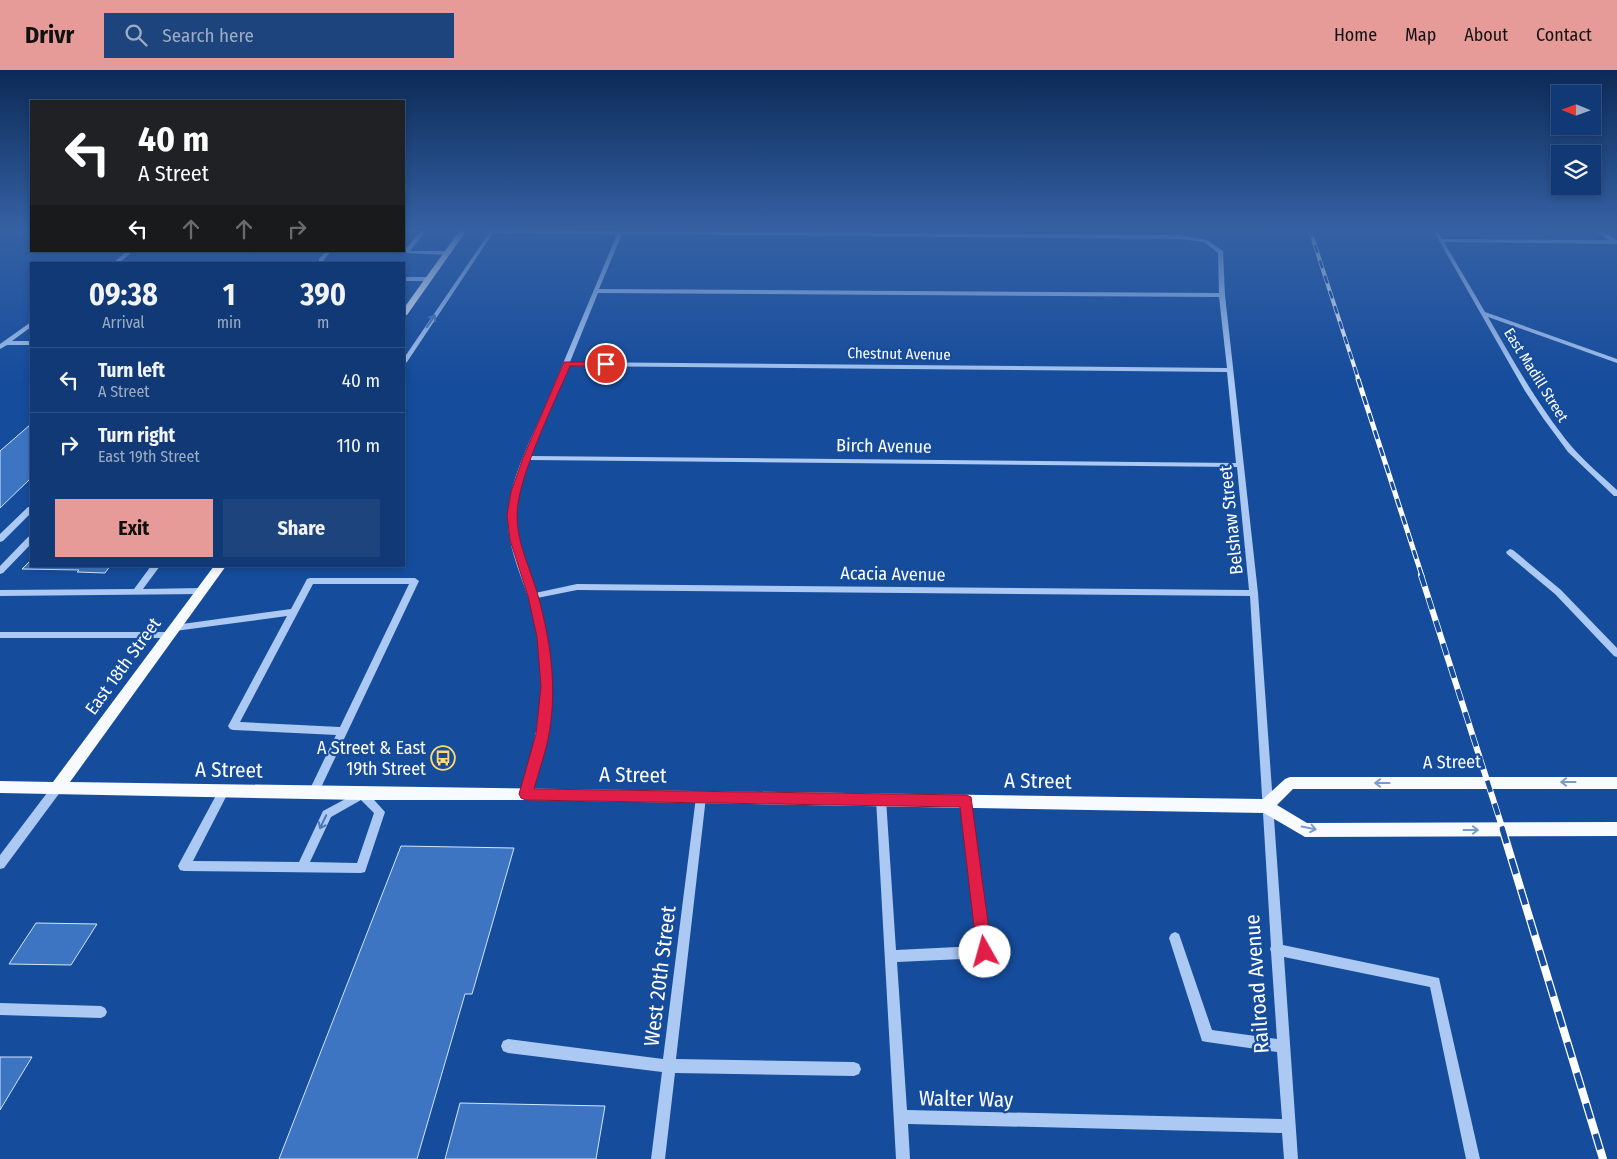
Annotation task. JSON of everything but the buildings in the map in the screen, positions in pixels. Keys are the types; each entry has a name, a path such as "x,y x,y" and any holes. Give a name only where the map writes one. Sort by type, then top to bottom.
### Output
{"main road":[{"path":"405,312 427,281"},
{"name":"East 18th Street","path":"56,788 219,567"},
{"name":"A Street","path":"0,787 362,794 526,794 1266,806 1290,783 1617,782"},
{"path":"1266,806 1305,830 1617,830"}],"street":[{"path":"405,361 459,281"},
{"path":"526,794 542,734 548,686 543,637 533,596 515,540 512,515 516,492 527,458 600,281"},
{"name":"Belshaw Street","path":"1222,281 1254,593 1266,806"},
{"name":"East Madill Street","path":"1464,281 1546,418 1571,450 1617,494"},
{"path":"596,291 1222,295"},
{"path":"1482,313 1617,361"},
{"path":"3,345 30,325"},
{"path":"3,345 30,343"},
{"name":"Chestnut Avenue","path":"567,364 1231,370"},
{"name":"Birch Avenue","path":"527,458 1241,465"},
{"path":"0,539 30,510"},
{"path":"0,571 30,540"},
{"path":"1510,552 1558,592 1617,654"},
{"path":"136,592 155,567"},
{"path":"313,793 343,731 415,581 310,582 233,726 343,731"},
{"name":"Acacia Avenue","path":"533,596 577,587 1254,593"},
{"path":"0,593 202,591"},
{"path":"0,635 172,631 294,612"},
{"path":"0,864 56,788"},
{"path":"224,791 184,866 361,868 380,812 362,794 327,814 302,867"},
{"name":"West 20th Street","path":"658,1159 701,797"},
{"name":"Walter Way","path":"881,800 902,1117 1288,1126"},
{"path":"891,956 985,952 966,801"},
{"name":"Railroad Avenue","path":"1266,806 1291,1159"},
{"path":"1175,938 1207,1036 1282,1046"},
{"path":"1276,949 1435,982 1473,1159"},
{"path":"0,1009 101,1012"},
{"path":"508,1046 670,1066 854,1069"},
{"path":"902,1117 903,1159"}],"railway":[{"path":"1326,281 1359,381"},
{"path":"1358,379 1422,576"},
{"path":"1421,575 1503,830"},
{"path":"1502,828 1603,1159"}],"place":[{"name":"A Street & East 19th Street","path":"443,758"}],"route":[{"path":"606,364 567,364 527,458 516,492 512,515 515,540 533,596 543,637 548,686 542,734 526,794 966,801 985,952"}]}
